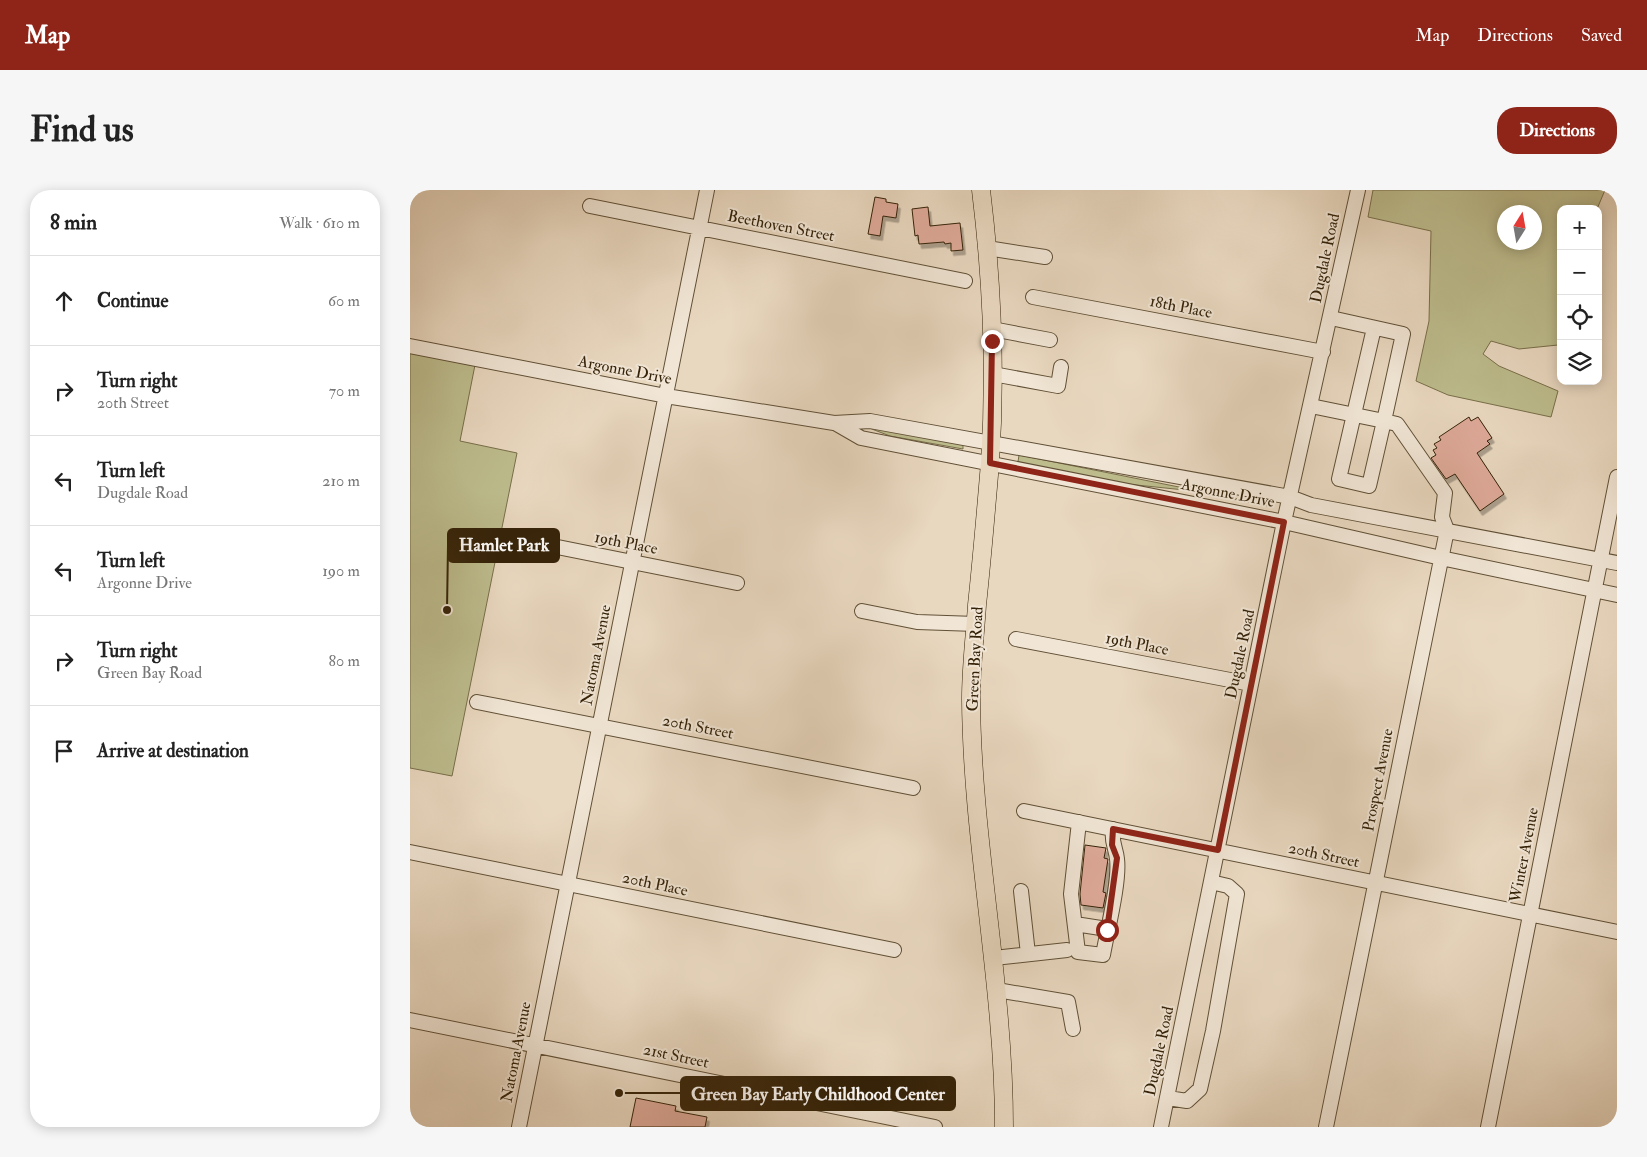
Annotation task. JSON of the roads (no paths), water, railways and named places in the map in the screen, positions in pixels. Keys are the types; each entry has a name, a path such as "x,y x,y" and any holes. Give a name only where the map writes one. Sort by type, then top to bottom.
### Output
{"main road":[{"name":"Green Bay Road","path":"981,190 987,248 993,374 990,463 971,678 971,727 1003,1058 1004,1127"}],"street":[{"name":"Natoma Avenue","path":"519,1127 707,190"},
{"name":"Dugdale Road","path":"1161,1127 1284,522 1323,352 1356,190"},
{"name":"Beethoven Street","path":"590,206 965,281"},
{"path":"987,248 1045,257"},
{"name":"18th Place","path":"1033,297 1323,352"},
{"path":"1330,318 1403,334 1369,486 1340,479 1374,328"},
{"path":"992,329 1050,340"},
{"name":"Argonne Drive","path":"410,346 666,396 834,423 870,421 991,442 1290,497 1311,505 1617,563"},
{"path":"993,374 1058,386 1060,367"},
{"path":"1311,406 1384,421"},
{"name":"Prospect Avenue","path":"1326,1127 1447,530 1442,517 1446,493 1397,424 1384,421"},
{"name":"Argonne Drive","path":"834,423 861,438 1284,522 1441,558 1617,595"},
{"name":"Winter Avenue","path":"1488,1127 1617,477"},
{"name":"19th Place","path":"508,537 737,583"},
{"path":"862,611 917,622 976,624"},
{"name":"19th Place","path":"1016,639 1251,684"},
{"name":"20th Street","path":"476,702 913,788"},
{"name":"20th Street","path":"1024,811 1617,932"},
{"path":"1080,822 1071,894 1078,952 1103,955 1117,858 1112,845 1113,829"},
{"name":"20th Place","path":"410,852 894,950"},
{"path":"1168,1098 1188,1101 1200,1088 1213,1031 1237,894 1228,886 1211,882"},
{"path":"1021,891 1028,954"},
{"path":"1075,924 1107,930"},
{"path":"994,958 1067,950"},
{"path":"997,990 1068,1002 1073,1029"},
{"name":"21st Street","path":"410,1020 934,1127"}],"place":[{"name":"Hamlet Park","path":"447,610"},
{"name":"Green Bay Early Childhood Center","path":"619,1093"}]}
